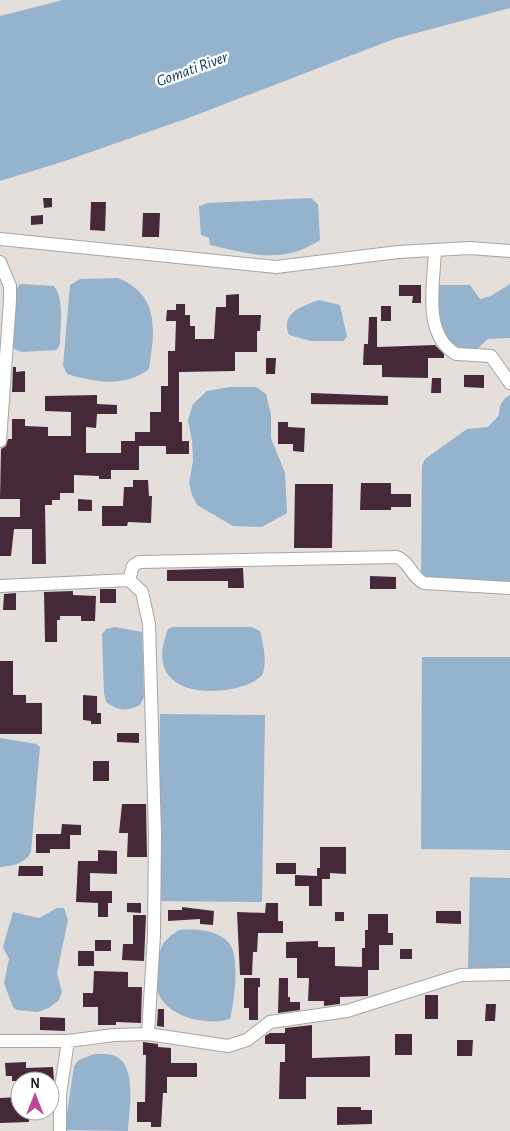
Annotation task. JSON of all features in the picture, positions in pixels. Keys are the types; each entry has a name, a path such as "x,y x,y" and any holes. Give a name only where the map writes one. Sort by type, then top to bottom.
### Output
{"street":[{"path":"0,239 276,266 398,252 470,248 510,251"},
{"path":"435,250 433,314 438,337 456,354 491,356 510,383"},
{"path":"0,262 8,281 10,293 0,441"},
{"path":"129,580 133,566 138,562 397,557 403,559 420,581 424,583 510,588"},
{"path":"0,586 129,580 142,592 149,624 155,852 154,935 148,1034"},
{"path":"0,1041 68,1041 114,1035 148,1034 228,1046 247,1040 270,1022 347,1011 461,975 510,974"},
{"path":"60,1131 61,1084 68,1041"}],"water":[{"name":"Gomati River","path":"63,0 510,0 510,8 394,39 191,117 65,161 0,181 0,16"},
{"path":"311,198 318,204 320,240 293,253 266,255 239,252 210,245 209,238 201,235 199,206 208,203"},
{"path":"118,278 132,285 148,304 153,328 149,369 130,379 109,382 67,374 63,366 70,285 80,279"},
{"path":"20,284 54,286 61,306 60,344 57,350 22,352 14,349 12,342 14,293"},
{"path":"510,284 510,338 488,339 478,348 468,352 451,345 437,321 436,285 470,285 480,299 491,296"},
{"path":"319,300 340,305 347,337 343,341 311,341 289,335 287,327 290,316 300,308"},
{"path":"230,387 256,387 266,394 271,415 271,438 285,473 287,513 262,527 233,526 197,505 189,483 193,461 188,420 193,404 207,391"},
{"path":"510,395 510,585 421,578 422,466 425,459 467,429 488,427 499,415 500,406 503,401"},
{"path":"115,627 142,632 144,697 140,705 126,710 118,709 106,702 104,693 102,634 106,629"},
{"path":"173,627 252,627 260,631 265,657 263,673 255,681 240,687 221,690 200,690 181,685 168,674 162,656 168,629"},
{"path":"422,657 510,657 510,850 421,849"},
{"path":"160,714 265,715 262,902 157,901"},
{"path":"0,738 36,744 40,747 31,852 22,862 0,867"},
{"path":"470,877 510,878 510,972 468,971"},
{"path":"57,908 64,908 68,920 57,973 62,992 59,1000 49,1008 38,1012 17,1010 13,1007 4,983 9,959 3,947 13,912 39,918"},
{"path":"179,930 198,930 218,934 232,948 235,979 230,1019 201,1021 180,1015 164,1003 159,995 157,989 158,961 162,945"},
{"path":"94,1054 115,1056 123,1063 127,1070 130,1080 128,1131 67,1130 66,1121 74,1066 79,1060"}],"building":[{"path":"43,198 52,198 52,207 44,208"},
{"path":"91,202 106,202 105,231 90,230"},
{"path":"143,213 160,213 159,237 142,237"},
{"path":"43,215 43,224 31,225 31,216"},
{"path":"399,285 421,285 421,303 412,303 413,296 399,296"},
{"path":"239,294 239,315 261,315 260,331 257,331 257,352 235,352 235,371 179,372 179,422 182,422 182,441 189,441 189,454 166,454 166,446 139,446 139,470 111,470 111,479 99,479 99,476 74,475 74,493 60,493 60,500 52,500 52,505 45,505 46,564 32,564 32,529 14,529 11,556 0,556 0,517 20,517 20,499 0,499 1,449 6,446 8,439 12,439 12,419 25,419 25,426 48,427 48,436 71,436 71,412 45,411 45,396 97,395 97,404 117,405 117,414 97,414 96,428 86,427 86,453 121,453 121,441 135,441 135,432 150,432 150,412 161,412 161,386 168,386 168,351 175,351 176,321 166,321 167,310 176,310 176,304 185,304 185,315 190,315 190,326 195,326 195,339 214,339 216,307 226,307 226,295"},
{"path":"381,306 391,306 391,321 381,321"},
{"path":"369,317 377,317 377,347 435,345 444,354 444,358 428,358 428,378 382,377 382,365 363,365 364,344 368,344"},
{"path":"266,358 276,358 275,374 266,374"},
{"path":"13,367 16,367 16,372 25,371 25,392 12,392"},
{"path":"464,375 484,375 484,388 464,387"},
{"path":"432,378 441,378 441,393 431,393"},
{"path":"311,393 388,396 388,405 311,404"},
{"path":"278,422 288,422 288,427 305,428 304,452 293,451 293,444 278,444"},
{"path":"133,480 148,480 149,496 152,496 151,523 128,522 127,526 102,526 102,506 123,506 124,487 133,487"},
{"path":"361,483 391,483 391,494 411,494 411,507 391,507 391,510 360,510"},
{"path":"295,484 333,484 332,548 294,548"},
{"path":"78,499 92,500 92,511 78,511"},
{"path":"243,568 244,588 228,588 228,581 167,581 167,570"},
{"path":"370,576 396,577 396,589 370,589"},
{"path":"100,589 116,589 116,603 100,603"},
{"path":"73,591 73,595 96,596 95,621 81,621 81,616 60,616 60,620 57,620 57,642 45,642 44,592"},
{"path":"16,593 16,610 3,610 4,594"},
{"path":"0,661 13,661 13,695 26,695 26,703 42,703 42,734 0,734"},
{"path":"83,695 97,696 97,713 101,713 101,724 91,724 91,721 83,720"},
{"path":"117,733 139,733 139,743 117,742"},
{"path":"93,761 109,761 109,781 93,781"},
{"path":"122,804 146,804 147,857 127,857 128,833 119,833"},
{"path":"62,824 81,825 81,835 70,835 70,849 50,849 50,853 36,853 36,834 61,834"},
{"path":"320,847 346,847 346,874 330,873 330,879 322,879 322,906 309,906 309,886 295,886 295,875 317,876 317,868 320,868"},
{"path":"98,850 117,851 117,874 90,873 90,891 112,891 112,903 108,903 108,917 98,917 98,903 76,902 78,861 98,861"},
{"path":"276,863 296,863 296,874 276,874"},
{"path":"19,866 43,866 43,876 18,876"},
{"path":"127,903 141,903 141,913 127,912"},
{"path":"266,903 278,903 278,921 283,921 283,933 258,933 257,952 253,952 252,975 240,975 237,912 265,913"},
{"path":"182,907 214,911 213,925 200,924 200,919 168,921 168,910 182,910"},
{"path":"436,911 461,911 461,924 436,923"},
{"path":"335,912 344,912 344,921 335,921"},
{"path":"368,914 388,914 388,933 393,933 393,945 379,945 379,970 368,970 368,996 340,997 340,1004 324,1006 324,1001 308,1001 309,978 297,978 297,958 286,958 286,942 318,941 318,947 335,947 335,966 362,967 362,948 365,948 365,930 368,930"},
{"path":"133,915 146,915 144,961 122,960 123,944 133,944"},
{"path":"95,940 111,940 111,951 95,951"},
{"path":"400,949 412,949 412,959 400,959"},
{"path":"78,951 94,951 94,966 78,966"},
{"path":"94,971 128,972 128,987 142,987 141,1023 116,1022 116,1025 98,1025 98,1007 83,1007 83,993 93,993"},
{"path":"244,978 260,978 260,987 258,987 258,1020 249,1020 249,1008 244,1008"},
{"path":"279,978 288,978 288,997 290,997 290,1002 300,1002 300,1010 278,1013"},
{"path":"425,995 438,995 438,1019 425,1019"},
{"path":"486,1004 496,1004 495,1021 485,1021"},
{"path":"158,1009 164,1009 164,1027 157,1026"},
{"path":"40,1017 65,1018 65,1031 40,1030"},
{"path":"312,1025 312,1058 370,1056 370,1077 306,1077 306,1099 279,1099 280,1062 285,1062 285,1044 265,1044 265,1036 270,1033 285,1033 285,1028"},
{"path":"395,1034 412,1034 412,1055 395,1055"},
{"path":"457,1040 473,1040 472,1056 457,1056"},
{"path":"143,1042 158,1044 158,1047 171,1048 171,1063 197,1063 197,1077 167,1077 167,1093 163,1093 161,1127 151,1127 151,1122 137,1122 137,1102 145,1102 146,1055 143,1055"},
{"path":"26,1062 26,1068 53,1067 53,1071 10,1071 10,1076 6,1076 5,1063"},
{"path":"0,1098 10,1098 10,1121 29,1122 0,1123"},
{"path":"337,1107 361,1107 361,1110 372,1110 372,1124 337,1125"}]}
